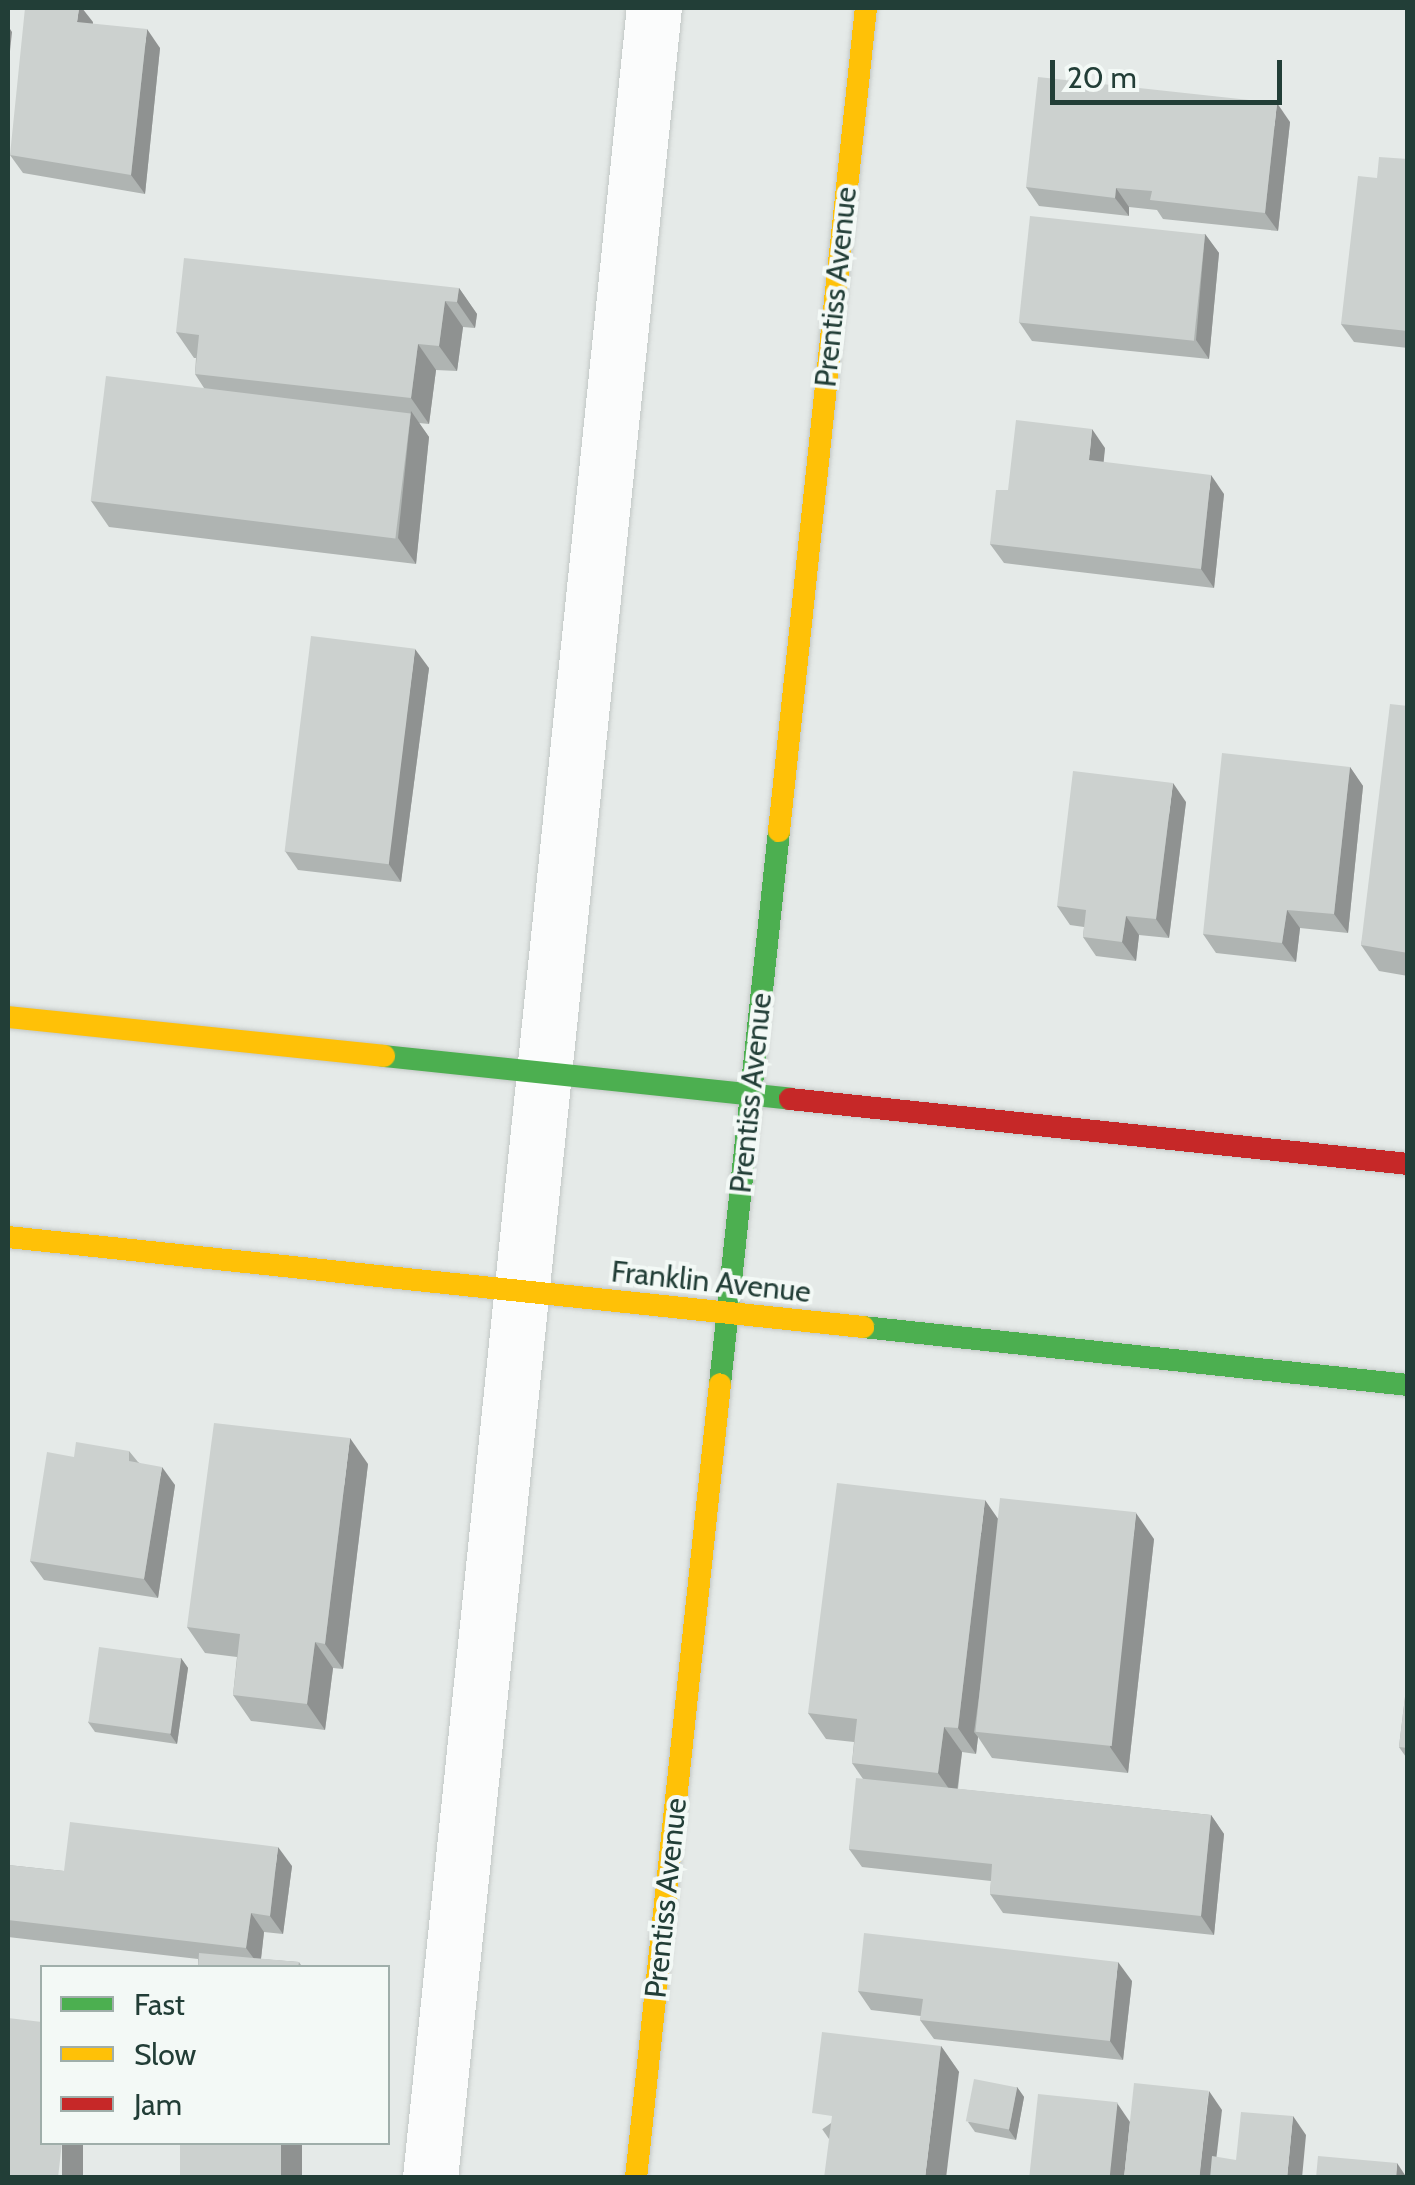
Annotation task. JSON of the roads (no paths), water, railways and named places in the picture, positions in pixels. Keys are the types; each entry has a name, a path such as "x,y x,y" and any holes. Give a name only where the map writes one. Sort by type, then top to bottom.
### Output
{"street":[{"path":"430,2178 654,8"},
{"name":"Prentiss Avenue","path":"636,2178 866,8"},
{"path":"8,1016 1408,1164"},
{"name":"Franklin Avenue","path":"8,1237 1408,1385"}]}
